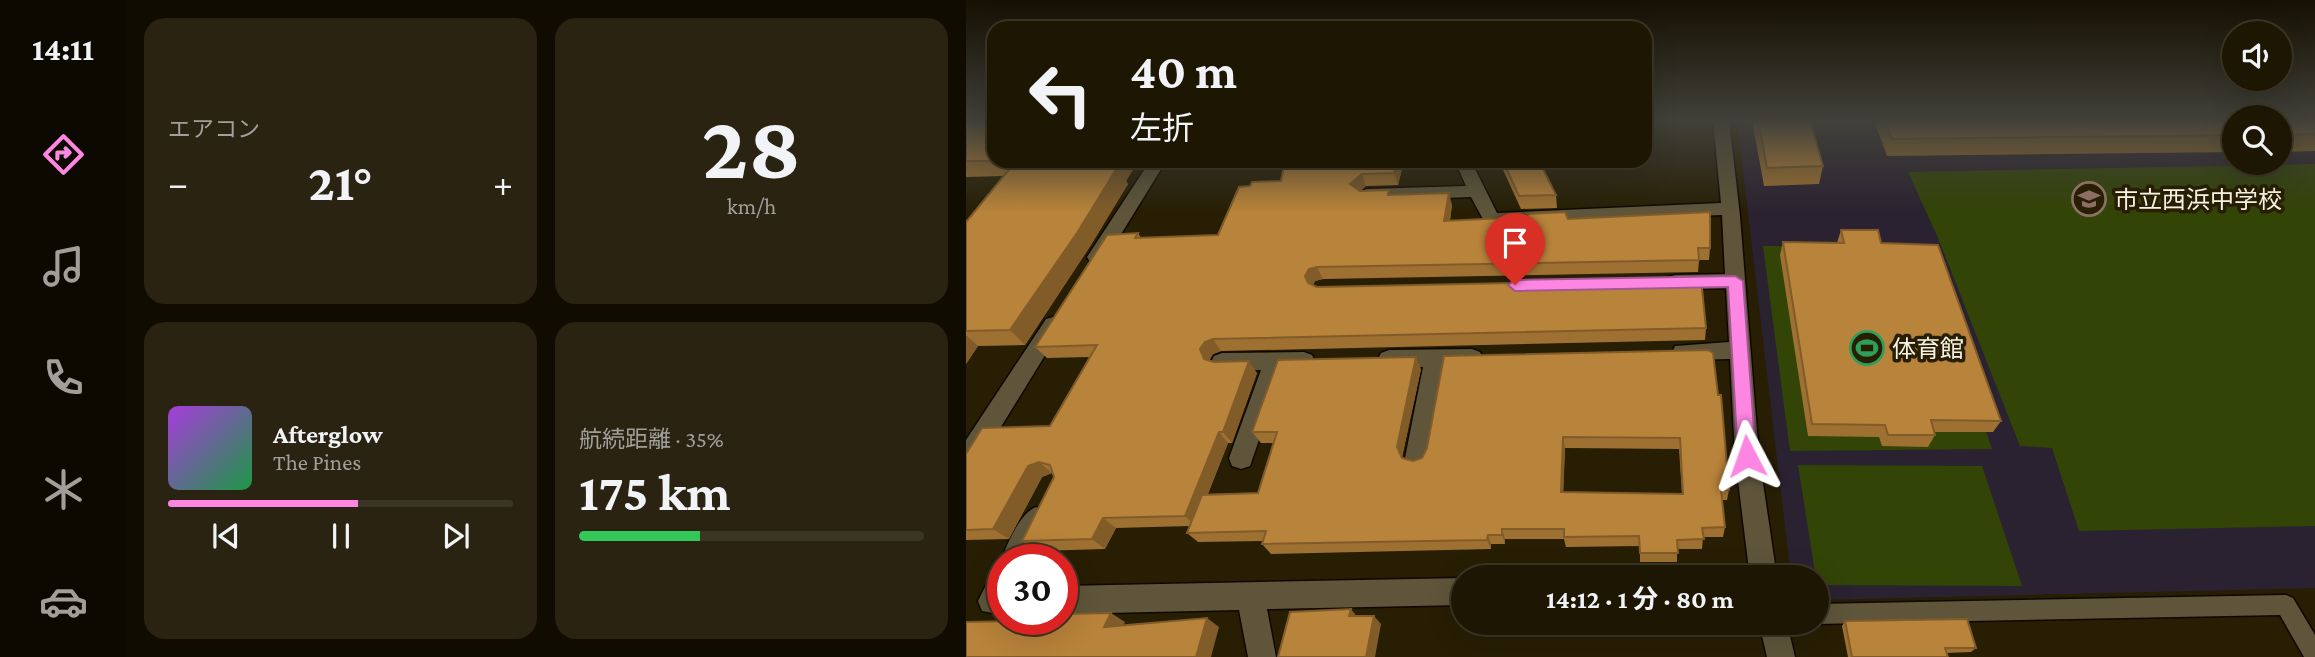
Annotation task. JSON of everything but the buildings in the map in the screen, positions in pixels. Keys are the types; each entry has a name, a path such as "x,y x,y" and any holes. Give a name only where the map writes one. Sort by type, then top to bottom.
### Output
{"street":[{"path":"1726,151 1737,214 1735,281 1747,456 1762,565"},
{"path":"1084,276 1153,168"},
{"path":"1466,168 1491,219 1737,214"},
{"path":"1366,195 1477,191"},
{"path":"1653,282 1735,281"},
{"path":"966,461 1062,311"},
{"path":"1656,353 1739,350"},
{"path":"1369,360 1491,357"},
{"path":"1418,457 1436,359"},
{"path":"1222,362 1329,360"},
{"path":"1241,458 1275,361"},
{"path":"1023,544 1047,498"},
{"path":"1078,600 1451,591"},
{"path":"1251,597 1262,657"},
{"path":"1776,635 1781,657"}],"lane":[{"path":"1829,614 2286,606 2315,656"}],"shaded area":[{"path":"1741,151 2222,151 2222,175 2292,175 2292,151 2315,151 2315,588 1829,600 1829,565 1790,565"}],"green space":[{"path":"2292,164 2315,164 2315,526 2079,531 2052,448 2020,446 1938,238 1908,172 2222,166 2222,175 2292,175"},
{"name":"体育館","path":"1763,246 1924,247 1992,449 1790,451"},
{"path":"1798,465 1982,466 2022,586 1829,585 1829,565 1814,565"}],"place":[{"name":"市立西浜中学校","path":"2089,199"},
{"name":"体育館","path":"1867,348"}],"route":[{"path":"1515,285 1735,281 1747,456"}]}
